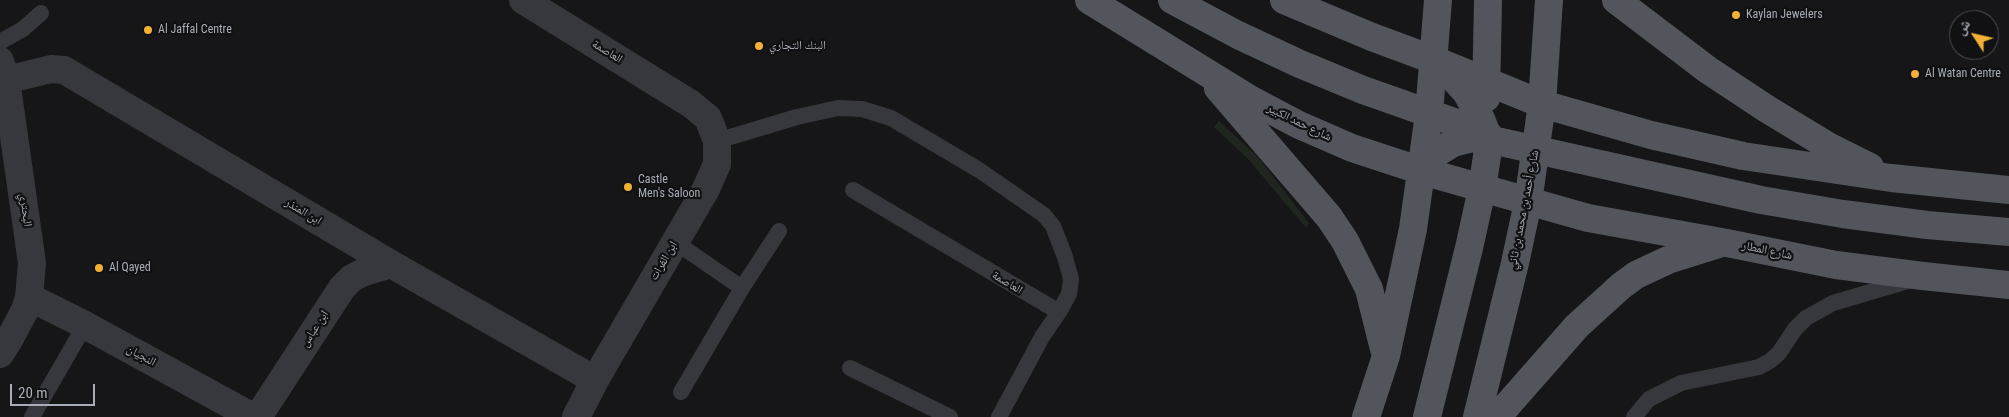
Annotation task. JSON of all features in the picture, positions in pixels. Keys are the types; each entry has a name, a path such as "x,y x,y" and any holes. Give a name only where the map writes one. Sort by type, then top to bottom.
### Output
{"main road":[{"name":"شارع حمد الكبير","path":"1089,0 1199,66 1248,98 1299,125 1352,148 1482,190 1528,202"},
{"path":"1172,0 1238,35 1300,64 1489,137 1678,183 1760,200 1918,224 2009,232"},
{"path":"1284,0 1542,104 1603,122 1743,156 1891,178 2009,190"},
{"path":"1370,407 1386,356 1422,171 1430,114 1438,0"},
{"path":"1426,417 1450,329 1482,190 1489,137 1485,81 1488,0"},
{"name":"شارع أحمد بن محمد بن ثاني","path":"1477,417 1528,202 1542,104 1549,0"},
{"path":"1625,5 1708,70 1767,110 1828,146 1891,178"},
{"path":"1434,60 1466,92 1482,119 1504,175 1514,190 1528,202"},
{"path":"1199,66 1324,211 1345,240 1369,288 1386,356"},
{"path":"1422,171 1435,154 1453,143 1517,130 1532,119 1542,104"},
{"name":"شارع المطار","path":"1528,202 1588,218 1727,242 1836,265 2009,285"},
{"path":"1496,417 1577,326 1621,286 1636,275 1684,253 1727,242"}],"street":[{"name":"العاصمة","path":"524,0 691,104"},
{"name":"ابن المنذر","path":"3,71 58,68 64,70 391,264 595,380"},
{"name":"البحتري","path":"0,354 19,322 28,297 32,263 3,71"},
{"name":"ابن الفرات","path":"576,417 595,380 706,188 717,164 717,140 708,118 691,104"},
{"name":"ابن عباس","path":"258,417 342,288 352,278 364,272 391,264"},
{"name":"النجيان","path":"28,297 84,325 253,417"},
{"path":"1352,417 1370,407"}],"lane":[{"path":"0,42 23,29 41,13"},
{"path":"717,140 797,117 838,108 862,109 891,118 980,170 1044,214 1053,226 1065,257 1071,279 1069,294 1042,337 999,417"},
{"name":"العاصمة","path":"853,190 1059,312"},
{"path":"681,392 742,288 779,231"},
{"path":"675,242 742,288"},
{"path":"1634,417 1649,399 1673,386 1699,378 1759,367 1770,361 1779,353 1806,318 1833,303 1923,276"},
{"path":"32,417 84,325"},
{"path":"850,368 950,417"}],"shaded area":[{"path":"1219,121 1257,156 1309,223 1306,228 1249,160 1214,127"}],"place":[{"name":"Kaylan Jewelers","path":"1736,15"},
{"name":"Al Jaffal Centre","path":"148,30"},
{"name":"البنك التجاري","path":"759,46"},
{"name":"Al Watan Centre","path":"1915,74"},
{"name":"Castle Men's Saloon","path":"628,187"},
{"name":"Al Qayed","path":"99,268"}]}
